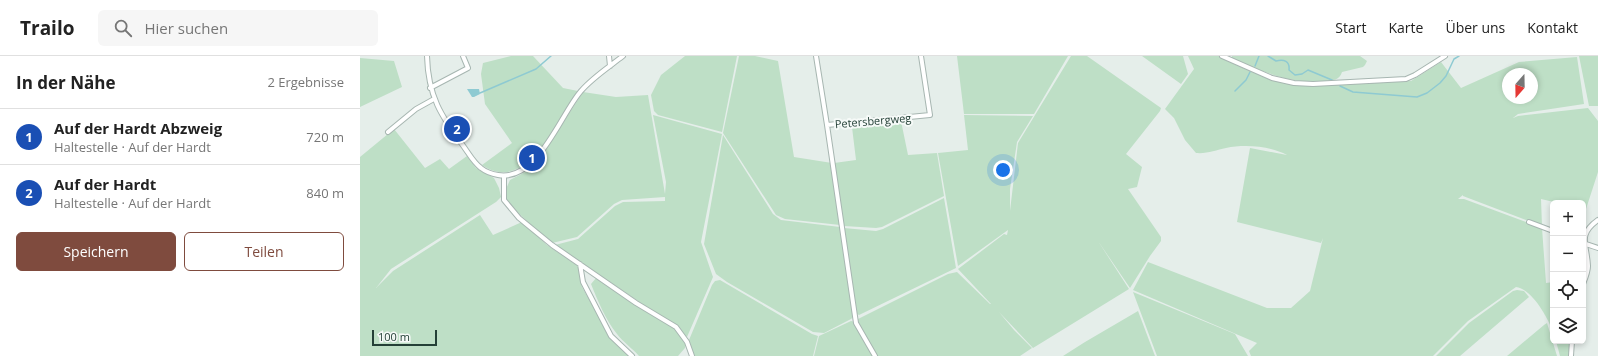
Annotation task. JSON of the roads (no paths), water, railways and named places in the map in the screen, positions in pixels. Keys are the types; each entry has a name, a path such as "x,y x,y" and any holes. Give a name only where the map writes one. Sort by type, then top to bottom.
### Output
{"street":[{"path":"427,56 430,88 443,117 472,158 481,168 492,174 504,176 514,174 527,168 550,139 581,91 594,77 623,56"},
{"path":"430,88 468,68 463,56"},
{"path":"609,56 610,66"},
{"name":"Petersbergweg","path":"816,56 827,125 930,115 921,56"},
{"path":"1222,56 1272,78 1294,83 1313,84 1406,79 1416,75 1444,56"},
{"path":"388,132 416,109 434,99"},
{"path":"827,125 856,323 875,356"},
{"path":"504,176 504,200 519,218 552,245 636,303 676,327 687,342 692,356"},
{"path":"1585,236 1588,227 1598,220"},
{"path":"1529,222 1550,230"},
{"path":"1586,244 1598,248"},
{"path":"1586,255 1588,267 1586,274"},
{"path":"580,264 583,282 611,336 632,356"},
{"path":"1571,356 1572,344"}],"water":[{"path":"467,89 479,89 480,94 472,97"}],"waterway":[{"path":"480,93 536,69 551,56"},
{"path":"1255,66 1259,56"},
{"path":"1268,56 1276,61 1286,61 1289,65 1289,70 1295,75 1302,74 1308,70 1332,80"},
{"path":"1340,86 1353,92 1417,97 1427,93 1440,83 1446,76 1454,59 1459,56"},
{"path":"1235,91 1246,80 1250,72"}],"place":[{"name":"Auf der Hardt","path":"457,129"},
{"name":"Auf der Hardt Abzweig","path":"532,158"}]}
